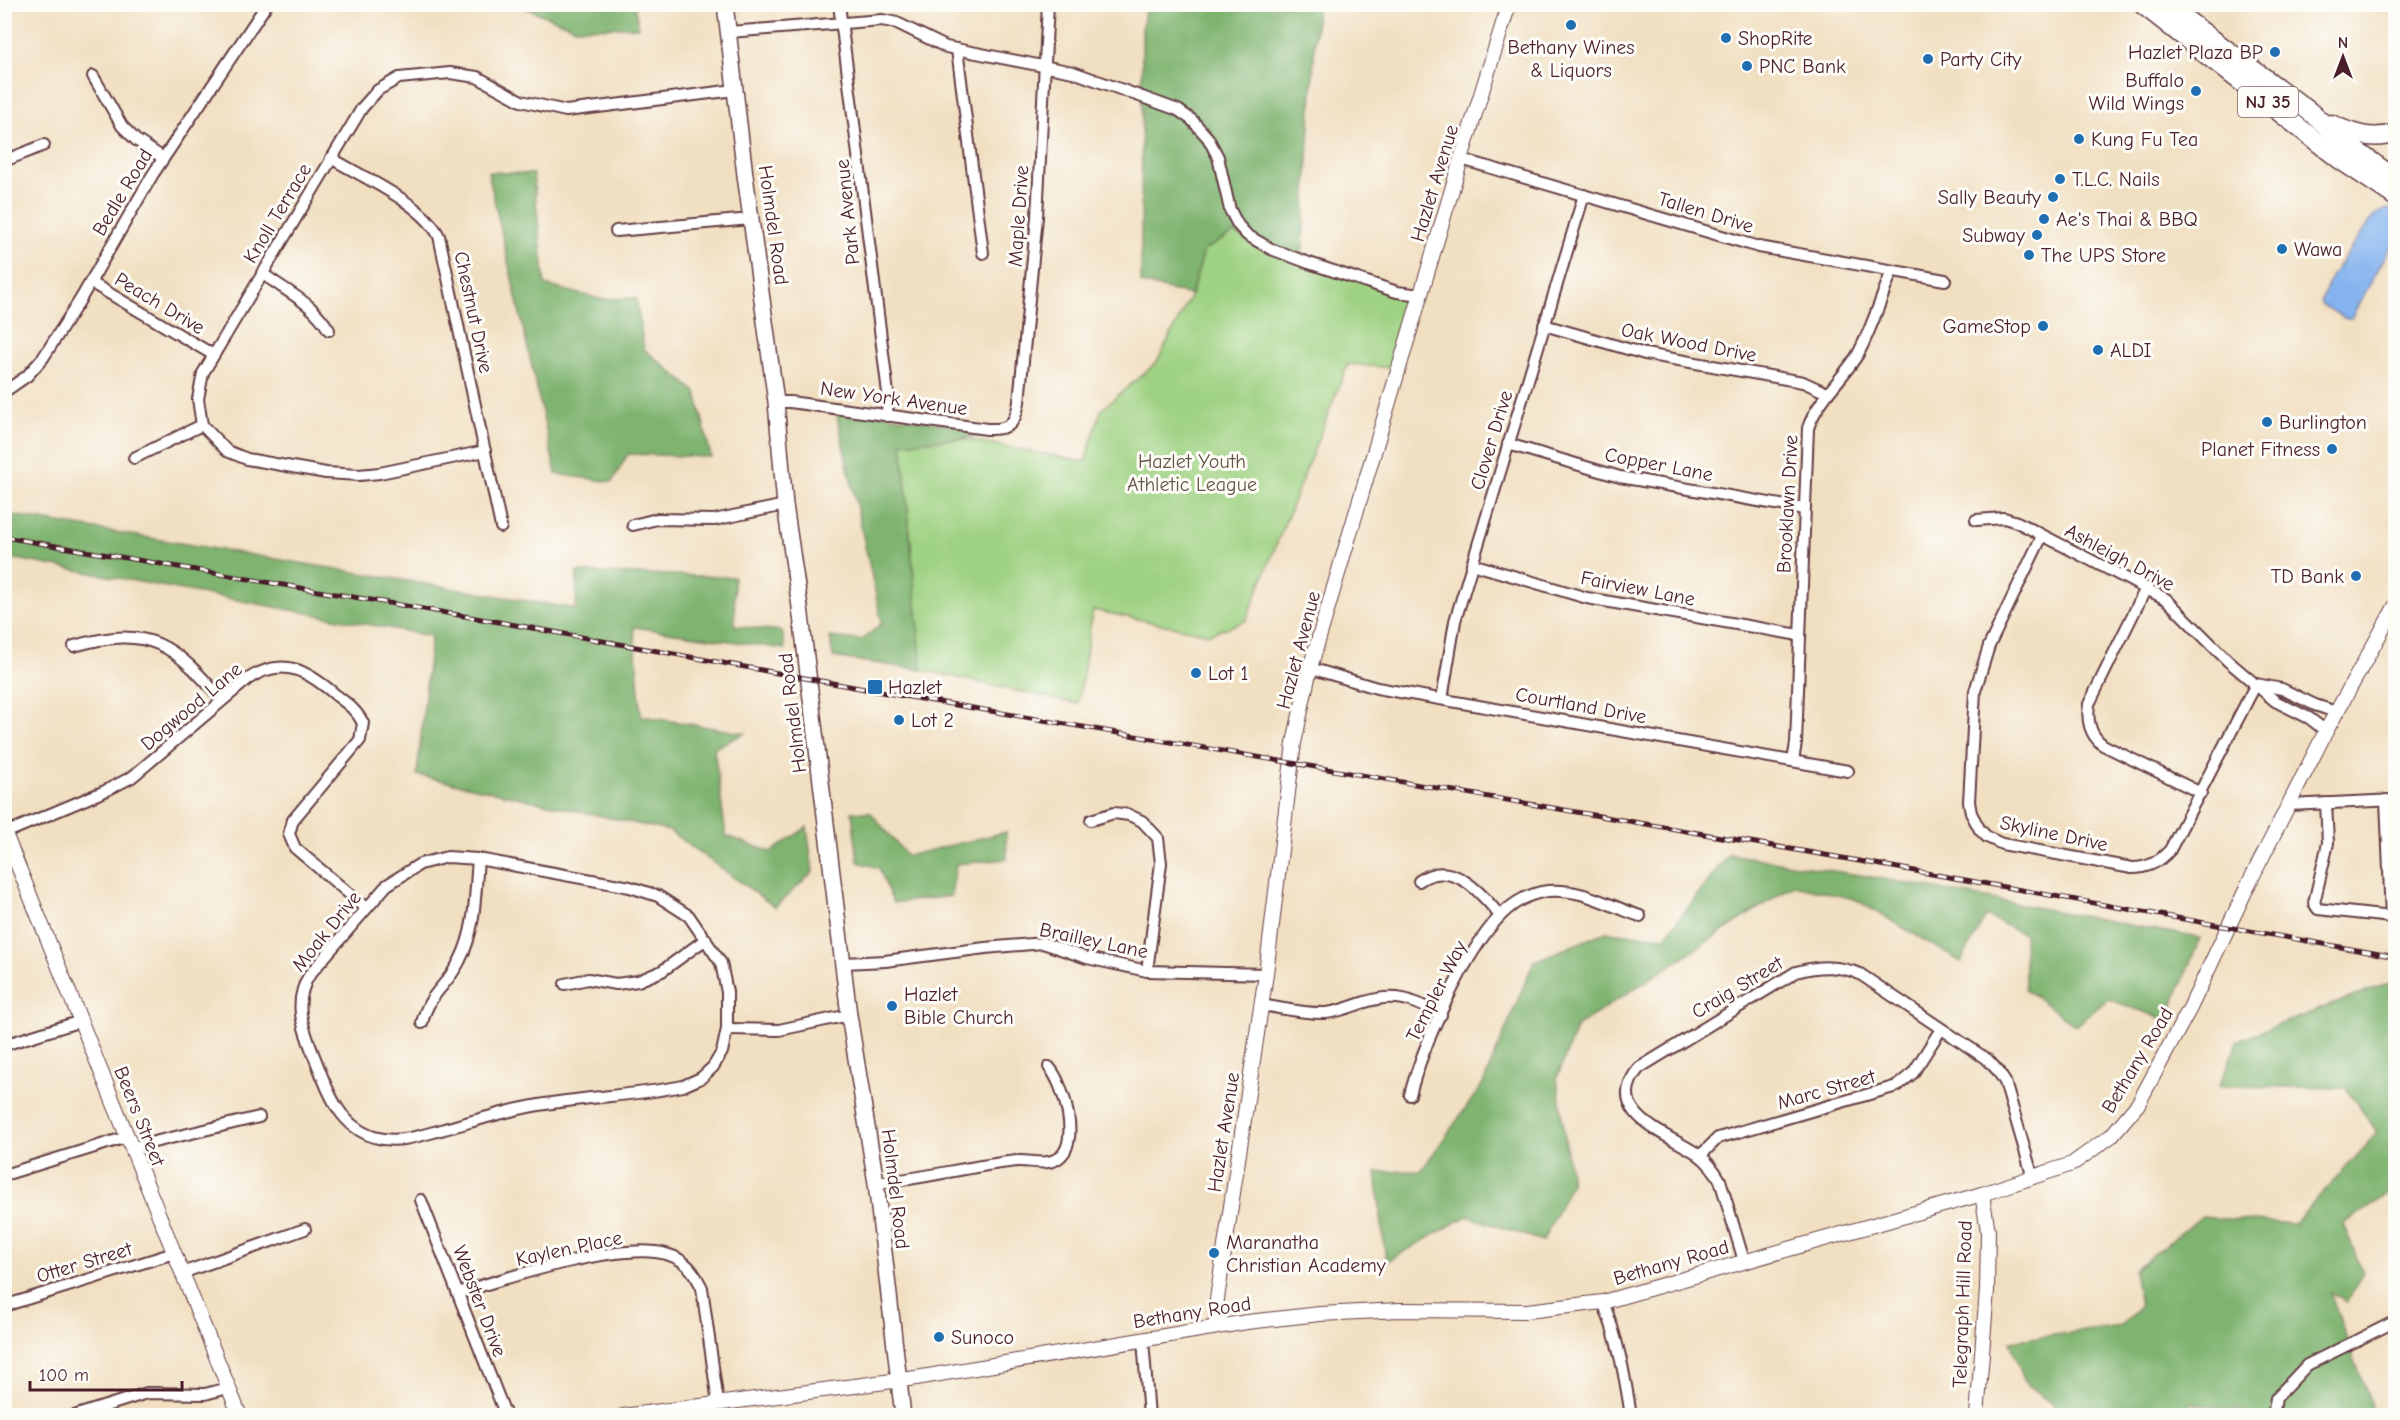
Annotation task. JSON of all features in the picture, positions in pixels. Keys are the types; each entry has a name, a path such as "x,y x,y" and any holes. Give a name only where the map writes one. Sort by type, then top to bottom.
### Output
{"highway":[{"name":"NJ 35","path":"2142,4 2339,159 2396,197"},
{"name":"NJ 35","path":"2164,4 2396,179"},
{"path":"2311,114 2353,134 2373,137 2396,133"}],"main road":[{"name":"Holmdel Road","path":"725,4 776,402 785,505 802,617 849,1015 876,1183 903,1416"}],"street":[{"name":"Bedle Road","path":"4,392 27,376 43,358 163,158 267,4"},
{"name":"Park Avenue","path":"839,4 888,393 887,416"},
{"name":"Maple Drive","path":"1007,427 1017,414 1019,402 1037,217 1048,4"},
{"name":"Hazlet Avenue","path":"1216,1326 1217,1299 1266,974 1294,743 1310,668 1509,4"},
{"path":"729,32 875,19 889,21 931,41 957,49 1073,72 1162,103 1192,120 1208,138 1215,150 1233,218 1255,241 1310,263 1397,292 1421,295"},
{"path":"957,49 982,253"},
{"name":"Knoll Terrace","path":"202,425 198,387 212,354 370,97 388,83 409,76 469,74 486,80 521,101 566,111 735,90"},
{"path":"93,76 122,126 136,140 163,158"},
{"path":"5,161 44,145"},
{"name":"Chestnut Drive","path":"331,158 415,208 434,228 442,244 501,527"},
{"name":"Tallen Drive","path":"1461,159 1759,247 1945,280"},
{"name":"Clover Drive","path":"1442,699 1455,621 1584,195"},
{"path":"616,231 751,219"},
{"name":"Brooklawn Drive","path":"1793,760 1796,743 1808,428 1827,393 1846,371 1858,352 1892,271"},
{"path":"262,273 309,305 329,330"},
{"name":"Peach Drive","path":"90,282 212,354"},
{"name":"Oak Wood Drive","path":"1544,325 1645,354 1812,384 1827,393"},
{"name":"New York Avenue","path":"776,402 987,429 1002,430 1007,427"},
{"path":"134,458 202,425 214,440 233,455 340,475 380,473 485,451"},
{"name":"Copper Lane","path":"1508,444 1620,477 1804,509"},
{"path":"633,525 657,519 714,520 785,505"},
{"name":"Ashleigh Drive","path":"1976,520 2004,518 2017,522 2146,588 2175,606 2228,661 2276,701 2309,718 2326,731"},
{"name":"Skyline Drive","path":"2042,536 1989,646 1978,675 1973,708 1969,802 1974,821 1987,837 2001,844 2136,868 2158,862 2170,850 2256,684"},
{"name":"Fairview Lane","path":"1472,564 1587,598 1799,635"},
{"path":"2146,588 2090,704 2089,725 2092,733 2103,745 2201,793"},
{"name":"Bethany Road","path":"623,1416 899,1380 1216,1326 1320,1314 1399,1310 1527,1311 1603,1302 1982,1194 2061,1169 2085,1157 2111,1136 2138,1104 2190,1008 2326,731 2396,605"},
{"path":"74,646 104,637 123,636 155,643 187,662 222,700"},
{"name":"Dogwood Lane","path":"5,832 105,791 132,777 253,676 273,668 289,668 315,677 359,715 363,726 360,740 293,820 289,834 295,848 366,908"},
{"name":"Courtland Drive","path":"1310,668 1377,688 1848,771"},
{"name":"Ashleigh Drive","path":"2256,684 2282,689 2336,712"},
{"path":"2289,805 2326,803 2391,800 2393,918 2318,909 2314,903 2328,843 2326,803"},
{"path":"1091,820 1114,813 1129,815 1142,821 1158,838 1161,863 1147,971"},
{"name":"Beers Street","path":"5,832 240,1416"},
{"name":"Moak Drive","path":"447,857 478,859 648,892 668,901 689,916 721,963 726,981 727,1029 722,1052 713,1066 700,1078 683,1086 532,1106 400,1139 374,1137 351,1124 335,1106 302,1024 301,993 307,978 366,908 397,877 420,864 447,857"},
{"path":"422,1023 426,1007 453,972 468,942 478,859"},
{"path":"1419,880 1428,875 1440,873 1459,877 1479,891 1500,916"},
{"name":"Templer Way","path":"1410,1095 1416,1073 1441,1015 1469,959 1500,916 1525,897 1554,891 1595,897 1640,916"},
{"path":"565,984 588,979 616,984 645,979 662,971 706,939"},
{"name":"Brailley Lane","path":"844,963 885,961 1044,943 1087,958 1147,971 1266,974"},
{"name":"Craig Street","path":"1744,1261 1720,1180 1700,1156 1639,1117 1632,1109 1628,1095 1632,1076 1639,1068 1789,976 1813,967 1835,967 1852,971 1866,978 1988,1060 2005,1082 2033,1178"},
{"path":"1261,1005 1325,1013 1342,1010 1377,998 1392,997 1412,1001 1441,1015"},
{"path":"727,1029 779,1030 849,1015"},
{"path":"4,1045 81,1021"},
{"name":"Marc Street","path":"1700,1156 1718,1138 1898,1086 1913,1073 1941,1029"},
{"path":"876,1183 901,1181 1016,1161 1056,1160 1066,1150 1070,1138 1062,1088 1057,1076 1049,1067"},
{"path":"4,1175 130,1142 259,1117"},
{"name":"Telegraph Hill Road","path":"1977,1416 1987,1290 1988,1231 1982,1194"},
{"name":"Webster Drive","path":"421,1200 506,1416"},
{"path":"182,1273 305,1228"},
{"name":"Kaylen Place","path":"458,1293 598,1256 641,1252 668,1254 686,1264 702,1288 718,1403"},
{"name":"Otter Street","path":"4,1306 174,1253"},
{"path":"1603,1302 1624,1369 1631,1416"},
{"path":"2273,1416 2276,1398 2307,1365 2396,1321"},
{"path":"1143,1340 1149,1416"},
{"path":"75,1416 147,1394 205,1394 228,1388"}],"green space":[{"path":"518,5 634,5 639,27 576,28"},
{"path":"1146,5 1317,5 1302,262 1233,233 1204,250 1191,295 1141,283 1142,30"},
{"path":"488,172 533,174 545,285 600,299 636,298 644,349 696,392 711,457 628,454 612,482 556,474"},
{"name":"Hazlet Youth Athletic League","path":"1233,233 1302,262 1381,286 1411,303 1391,368 1348,364 1246,621 1209,634 1093,610 1078,704 922,670 902,442 966,439 1085,462 1101,410 1157,362 1191,295 1204,250"},
{"path":"835,407 1008,434 902,443 922,670 833,657 830,637 862,640 882,623"},
{"path":"5,514 576,609 577,572 734,577 735,626 782,631 785,649 634,627 641,716 745,733 714,748 726,836 771,852 807,827 813,872 775,907 669,831 417,775 431,636 5,557"},
{"path":"852,812 870,812 907,856 1006,832 1007,859 956,864 951,896 893,903 879,868 858,862"},
{"path":"1729,854 1877,878 2200,938 2167,1020 2108,999 2076,1026 2025,989 2024,934 1986,916 1961,962 1855,899 1794,885 1577,1026 1557,1078 1571,1183 1543,1241 1467,1216 1386,1262 1376,1172 1421,1171 1483,1084 1534,961 1606,932 1665,937"},
{"path":"2395,981 2395,1190 2343,1224 2363,1273 2347,1302 2330,1293 2375,1415 2257,1415 2190,1403 2189,1415 2066,1415 2025,1383 2010,1341 2122,1326 2140,1305 2134,1270 2201,1217 2294,1224 2378,1133 2346,1088 2219,1086 2238,1040"}],"water":[{"path":"2387,209 2395,210 2395,239 2351,318 2347,319 2322,305 2321,301 2332,275 2375,215"}],"railway":[{"path":"4,537 499,622 892,694 1831,856 2396,957"}],"place":[{"name":"Bethany Wines & Liquors","path":"1571,25"},
{"name":"ShopRite","path":"1726,38"},
{"name":"Hazlet Plaza BP","path":"2275,52"},
{"name":"Party City","path":"1928,59"},
{"name":"PNC Bank","path":"1747,66"},
{"name":"Buffalo Wild Wings","path":"2196,91"},
{"name":"Kung Fu Tea","path":"2079,139"},
{"name":"T.L.C. Nails","path":"2060,179"},
{"name":"Sally Beauty","path":"2053,197"},
{"name":"Ae's Thai & BBQ","path":"2044,219"},
{"name":"Subway","path":"2037,235"},
{"name":"Wawa","path":"2282,249"},
{"name":"The UPS Store","path":"2029,255"},
{"name":"GameStop","path":"2043,326"},
{"name":"ALDI","path":"2098,350"},
{"name":"Burlington","path":"2267,422"},
{"name":"Planet Fitness","path":"2332,449"},
{"name":"TD Bank","path":"2356,576"},
{"name":"Lot 1","path":"1196,673"},
{"name":"Hazlet","path":"875,687"},
{"name":"Lot 2","path":"899,720"},
{"name":"Hazlet Bible Church","path":"892,1006"},
{"name":"Maranatha Christian Academy","path":"1214,1253"},
{"name":"Sunoco","path":"939,1337"}]}
